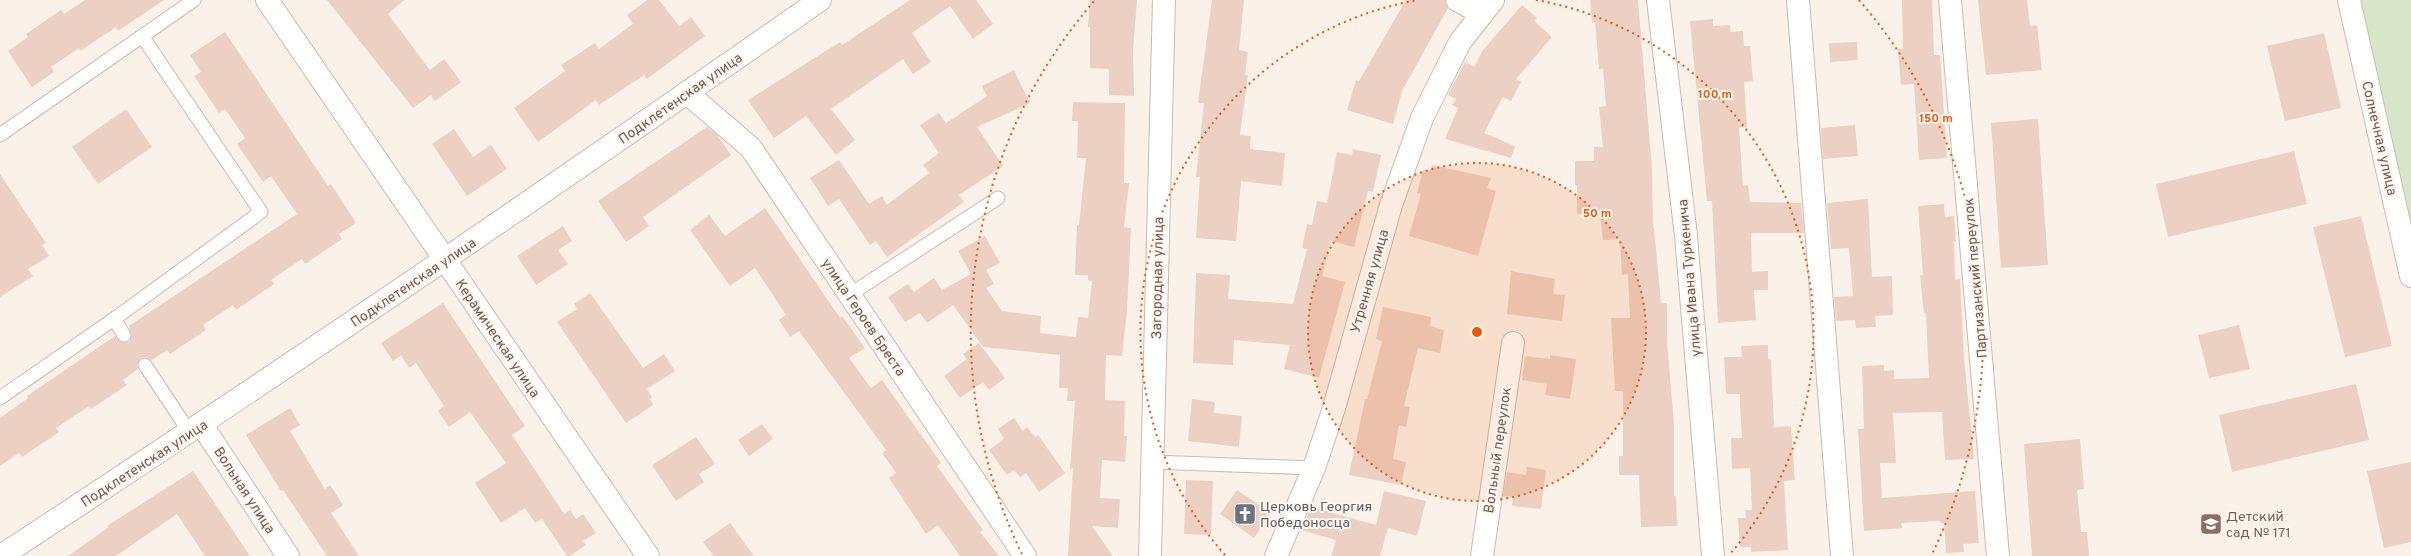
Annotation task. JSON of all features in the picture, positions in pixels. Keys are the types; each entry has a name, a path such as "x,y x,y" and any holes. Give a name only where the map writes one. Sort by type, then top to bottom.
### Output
{"street":[{"name":"Керамическая улица","path":"267,0 648,556"},
{"name":"Подклетенская улица","path":"1,556 196,429 446,261 820,0"},
{"name":"Загородная улица","path":"1150,556 1164,0"},
{"name":"Утренняя улица","path":"1276,556 1314,468 1334,408 1391,205 1422,118 1460,42 1487,7 1457,0"},
{"name":"улица Ивана Туркенича","path":"1658,0 1686,236 1713,556"},
{"path":"1798,0 1842,556"},
{"name":"Партизанский переулок","path":"1950,0 1998,556"},
{"name":"Солнечная улица","path":"2349,0 2411,276"},
{"name":"улица Героев Бреста","path":"687,93 751,148 1025,556"},
{"name":"Вольный переулок","path":"1482,556 1513,343"},
{"name":"Вольная улица","path":"196,429 288,556"}],"lane":[{"path":"0,135 194,0"},
{"path":"0,398 114,319 260,212 142,36"},
{"path":"849,295 998,198"},
{"path":"114,319 124,335"},
{"path":"145,365 196,429"},
{"path":"1152,462 1314,468"}],"green space":[{"path":"2358,0 2411,0 2411,227"}],"building":[{"path":"85,0 164,0 118,31 116,27 80,51 79,48 51,67 54,72 32,87 8,51 28,37 26,34 61,10 64,14"},
{"path":"327,0 404,0 388,14 430,70 444,59 461,82 435,101 431,95 413,108"},
{"path":"647,0 659,0 679,26 691,17 705,36 647,79 644,75 599,105 596,100 538,142 514,108 565,71 561,65 595,43 599,49 633,24 627,15"},
{"path":"910,0 976,0 993,24 973,39 950,6 912,33 931,62 913,74 903,59 831,109 855,140 836,155 806,116 774,138 748,100 840,42 842,45"},
{"path":"1090,0 1137,0 1133,50 1134,96 1109,95 1109,69 1090,68 1090,27 1088,27"},
{"path":"1212,0 1244,0 1239,50 1248,52 1245,75 1248,75 1240,135 1251,136 1250,149 1285,153 1282,186 1241,181 1236,241 1196,238 1200,177 1196,177 1204,103 1198,103"},
{"path":"1406,0 1445,0 1448,8 1402,91 1393,124 1347,110 1356,80 1359,81"},
{"path":"1590,0 1638,0 1652,169 1653,228 1661,303 1667,303 1667,342 1674,424 1674,496 1676,496 1677,526 1641,527 1639,475 1619,475 1619,456 1623,456 1623,391 1615,391 1611,318 1630,318 1628,274 1622,275 1620,239 1603,240 1600,214 1577,214 1577,185 1575,185 1575,161 1594,161 1594,147 1603,147 1599,107 1606,106 1603,69 1599,69 1595,22 1592,23"},
{"path":"1902,0 1932,0 1934,55 1940,55 1947,158 1919,160 1914,84 1901,85 1898,49 1903,49"},
{"path":"1978,0 2027,0 2030,26 2037,25 2042,70 1986,75"},
{"path":"1522,5 1537,18 1534,21 1552,37 1516,79 1521,82 1511,101 1503,97 1484,133 1515,146 1511,158 1445,139 1458,108 1452,105 1456,99 1448,95 1465,62 1474,67 1483,50"},
{"path":"1713,19 1713,26 1730,25 1730,32 1743,31 1744,46 1750,46 1753,81 1744,82 1747,127 1739,127 1743,186 1748,185 1750,202 1801,203 1804,233 1751,233 1752,272 1768,271 1768,290 1754,290 1756,320 1718,323 1712,201 1707,201 1690,21"},
{"path":"225,32 328,186 331,184 356,223 339,234 342,239 305,264 302,259 271,280 274,284 236,310 233,305 203,325 206,330 170,354 167,350 152,360 145,357 140,359 137,365 138,369 123,380 127,385 91,409 89,406 56,428 59,432 22,457 19,453 0,466 0,418 28,398 27,396 115,336 121,342 129,342 132,335 129,326 297,214 271,176 263,182 237,144 245,138 225,109 219,113 194,76 201,72 190,55"},
{"path":"2324,33 2341,108 2285,121 2267,46"},
{"path":"1857,42 1858,60 1830,62 1829,43"},
{"path":"1014,70 1030,103 977,127 1003,166 959,195 964,202 887,257 876,241 870,245 839,199 828,206 810,178 839,160 869,204 882,196 887,205 929,173 923,165 939,153 920,125 939,113 946,123 987,96 982,86"},
{"path":"1073,102 1125,103 1124,183 1129,183 1124,227 1131,228 1127,311 1122,356 1106,355 1105,400 1125,401 1124,436 1127,436 1125,462 1102,460 1100,498 1120,499 1118,528 1092,526 1113,556 1068,556 1073,468 1070,470 1075,401 1067,401 1068,388 1059,388 1060,355 983,347 953,305 927,323 920,313 905,322 888,297 908,284 914,292 934,278 942,290 971,274 958,251 985,236 1000,263 986,270 994,284 986,288 1002,311 1041,316 1040,333 1076,337 1078,317 1088,318 1092,281 1088,280 1088,275 1075,275 1077,225 1079,225 1086,158 1077,158 1078,121 1072,121"},
{"path":"126,109 152,147 98,184 72,147"},
{"path":"2038,119 2048,265 2001,268 1991,123"},
{"path":"1855,125 1858,156 1823,159 1821,128"},
{"path":"707,127 717,135 731,155 643,217 649,226 626,242 598,201"},
{"path":"454,129 473,157 491,145 507,169 467,196 432,144"},
{"path":"1353,149 1381,155 1373,192 1368,191 1354,247 1331,241 1322,276 1345,282 1319,378 1284,369 1290,345 1234,340 1233,365 1193,363 1196,273 1230,275 1228,299 1293,304 1307,249 1302,248 1307,224 1312,225 1317,201 1327,203 1337,152 1352,155"},
{"path":"2294,151 2307,204 2168,237 2156,184"},
{"path":"1432,165 1491,178 1487,188 1496,191 1478,256 1409,236 1421,194 1417,193 1423,170 1430,171"},
{"path":"0,174 46,243 42,245 49,256 28,269 33,276 0,297"},
{"path":"1868,199 1872,277 1892,276 1893,315 1875,316 1876,327 1856,328 1855,320 1836,321 1834,297 1853,296 1849,248 1831,249 1827,203"},
{"path":"1944,204 1945,217 1954,216 1956,241 1954,241 1955,280 1960,279 1964,358 1974,459 1945,460 1942,412 1893,413 1896,463 1880,463 1882,498 1975,491 1979,543 1963,544 1964,552 1946,553 1944,523 1941,523 1940,521 1901,523 1902,528 1864,531 1858,429 1864,429 1862,366 1884,365 1884,371 1894,370 1894,379 1929,378 1926,313 1924,314 1920,275 1923,275 1918,206"},
{"path":"765,208 840,318 842,316 865,348 849,358 871,388 882,380 941,463 937,466 983,530 980,532 999,556 960,556 938,525 926,534 889,478 896,473 882,453 886,450 799,331 790,337 779,320 786,315 755,268 730,286 690,230 709,215 725,236"},
{"path":"2361,216 2392,346 2345,357 2313,227"},
{"path":"563,226 572,241 558,250 568,264 536,285 517,256"},
{"path":"1511,271 1555,279 1553,294 1565,295 1562,321 1507,314"},
{"path":"590,293 643,368 664,354 675,371 647,389 652,397 650,399 653,405 626,423 557,322 577,309 574,304"},
{"path":"443,303 525,426 512,435 564,514 570,510 576,519 583,514 596,533 583,541 586,545 570,556 567,556 542,519 535,523 525,508 501,523 475,483 506,463 470,412 449,427 438,411 444,406 416,363 409,368 401,355 393,361 381,343"},
{"path":"1383,307 1431,317 1430,326 1444,330 1440,353 1418,348 1404,406 1410,407 1406,427 1399,425 1393,459 1406,462 1401,485 1349,475 1365,399 1367,399 1382,341 1376,339"},
{"path":"2239,325 2250,369 2209,378 2198,335"},
{"path":"979,343 1005,378 989,390 983,382 960,398 944,376 967,359 963,354"},
{"path":"1768,345 1768,359 1771,359 1774,427 1791,426 1795,480 1784,481 1788,550 1751,552 1751,547 1740,547 1738,518 1746,518 1745,510 1752,510 1750,468 1732,469 1731,438 1742,438 1740,394 1726,394 1724,357 1742,357 1741,346"},
{"path":"1550,355 1576,359 1570,399 1545,395 1547,384 1522,380 1525,356 1550,359"},
{"path":"2356,384 2369,440 2232,472 2219,415"},
{"path":"1192,399 1215,402 1214,413 1242,416 1239,447 1188,441"},
{"path":"290,408 300,425 290,431 325,489 330,485 343,505 331,513 359,556 327,556 283,490 281,491 246,435"},
{"path":"1014,418 1023,431 1027,427 1035,437 1038,435 1065,473 1039,492 1026,473 1020,477 1014,470 1007,475 989,450 1004,439 998,429"},
{"path":"762,424 773,439 749,456 738,440"},
{"path":"696,437 715,464 699,474 704,482 676,501 652,465"},
{"path":"2080,439 2084,489 2077,490 2081,532 2087,532 2089,556 2032,556 2024,444"},
{"path":"2411,462 2411,542 2384,548 2367,471"},
{"path":"1527,467 1546,470 1541,509 1512,506 1513,497 1503,496 1507,472 1526,475"},
{"path":"193,471 250,556 205,556 177,514 116,556 68,556 109,527 107,526"},
{"path":"1186,480 1213,481 1211,535 1184,534"},
{"name":"Церковь Георгия Победоносца","path":"1237,490 1271,513 1254,538 1220,514"},
{"path":"1384,491 1426,501 1417,536 1388,528 1380,556 1331,556 1336,540 1301,530 1311,507 1376,525"},
{"path":"730,523 754,556 714,556 703,542"}],"place":[{"name":"Церковь Георгия Победоносца","path":"1245,514"},
{"name":"Детский сад № 171","path":"2211,524"}]}
